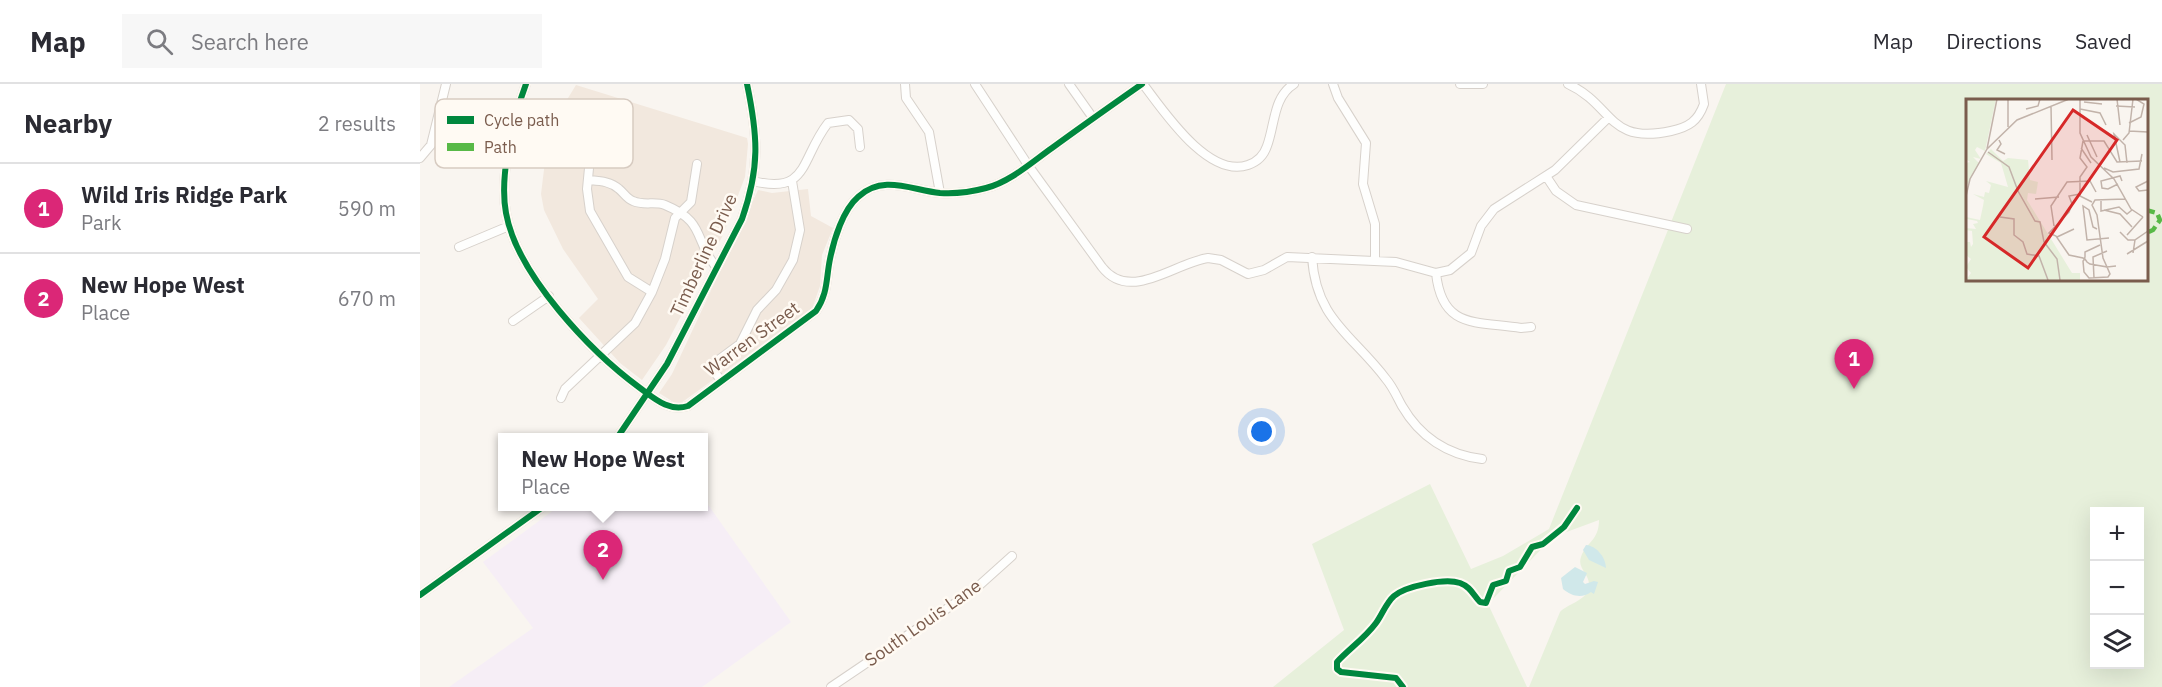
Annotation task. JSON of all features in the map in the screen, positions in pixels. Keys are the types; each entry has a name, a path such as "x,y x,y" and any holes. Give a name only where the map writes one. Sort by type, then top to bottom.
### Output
{"street":[{"path":"443,99 446,84"},
{"path":"523,99 526,84"},
{"name":"Timberline Drive","path":"648,394 667,364 741,219 753,181 758,144 747,84"},
{"path":"905,84 906,98 929,132 940,193"},
{"path":"975,84 1028,165 1102,267 1118,281 1133,283 1208,258 1221,260 1240,271 1252,274 1264,270 1285,257 1396,262 1436,273 1450,270 1466,259 1481,226 1494,209 1565,161 1593,130 1608,118"},
{"path":"1069,84 1093,118"},
{"path":"1142,84 1192,143 1218,160 1242,167 1256,161 1265,152 1281,97 1294,84"},
{"name":"Warren Street","path":"648,394 663,404 680,409 688,406 816,311 827,287 829,260 837,237 855,198 874,185 885,183 940,193 967,192 990,187 1028,165 1142,84"},
{"path":"1334,84 1338,98 1366,143 1363,184 1375,224 1375,260"},
{"path":"1460,84 1484,84"},
{"path":"1568,84 1590,98 1608,118 1625,130 1639,135 1658,134 1685,128 1694,122 1704,104 1701,84"},
{"path":"753,181 774,186 792,181 798,176 815,140 828,123 849,120 858,129 861,147"},
{"path":"420,158 433,141 435,132"},
{"path":"561,398 565,389 635,323 652,292 665,259 675,218 691,202 697,164"},
{"path":"507,168 504,201 509,226 528,264 571,324 601,356 648,394 621,433"},
{"path":"589,168 587,201 602,231 628,277 652,292"},
{"path":"1546,176 1561,195 1576,205 1687,229"},
{"path":"588,180 608,182 618,187 631,200 664,204 689,217 696,225 705,253 716,267"},
{"path":"721,380 716,374 717,361 740,344 757,310 776,290 792,260 800,230 792,181"},
{"path":"459,247 509,226"},
{"path":"1312,257 1313,278 1324,307 1386,378 1413,422 1439,446 1463,457 1482,459"},
{"path":"1436,273 1440,299 1456,316 1521,328 1531,327"},
{"path":"513,321 549,296"},
{"path":"421,592 538,511"},
{"name":"South Louis Lane","path":"831,687 973,591 1012,556"}],"shaded area":[{"path":"576,85 621,99 567,99"},
{"path":"633,103 747,138 745,177 723,235 666,345 642,380 620,363 579,318 598,299 563,249 544,210 541,194 544,168 633,168"},
{"path":"808,189 811,216 833,228 822,255 820,286 812,309 681,403 675,403 659,393 672,374 758,190 772,193"},
{"path":"708,505 791,622 702,687 449,687 533,628 483,562 553,511 708,511"}],"green space":[{"path":"1726,84 2162,84 2162,687 1529,687 1560,612 1586,594 1589,584 1580,561 1583,552 1597,533 1599,520 1553,537 1488,604 1527,687 1273,687 1344,630 1312,544 1430,484 1471,569 1503,556 1549,529"}],"water":[{"path":"1586,545 1600,553 1606,568 1589,560 1583,550"},
{"path":"1575,567 1587,573 1583,582 1585,584 1598,582 1594,594 1591,592 1577,596 1563,589 1561,578"}],"marked path":[{"path":"2147,210 2157,213 2160,220 2153,230 2147,233"}],"cycle path":[{"path":"521,99 526,84"},
{"path":"620,433 667,364 742,219 752,183 755,152 755,136 747,84"},
{"path":"506,168 504,198 506,213 513,237 540,286 579,333 621,373 657,400 668,406 681,407 688,406 816,311 825,292 832,251 840,225 848,209 858,197 877,186 887,185 940,193 975,191 995,185 1020,171 1142,84"},
{"path":"1403,687 1396,678 1341,672 1337,669 1337,662 1372,628 1391,599 1407,589 1436,582 1460,583 1469,589 1480,602 1486,603 1493,585 1506,581 1509,571 1520,567 1532,547 1543,544 1564,527 1577,508"},
{"path":"420,595 537,511"}],"place":[{"name":"Wild Iris Ridge Park","path":"1854,389"},
{"name":"New Hope West","path":"603,580"}]}
